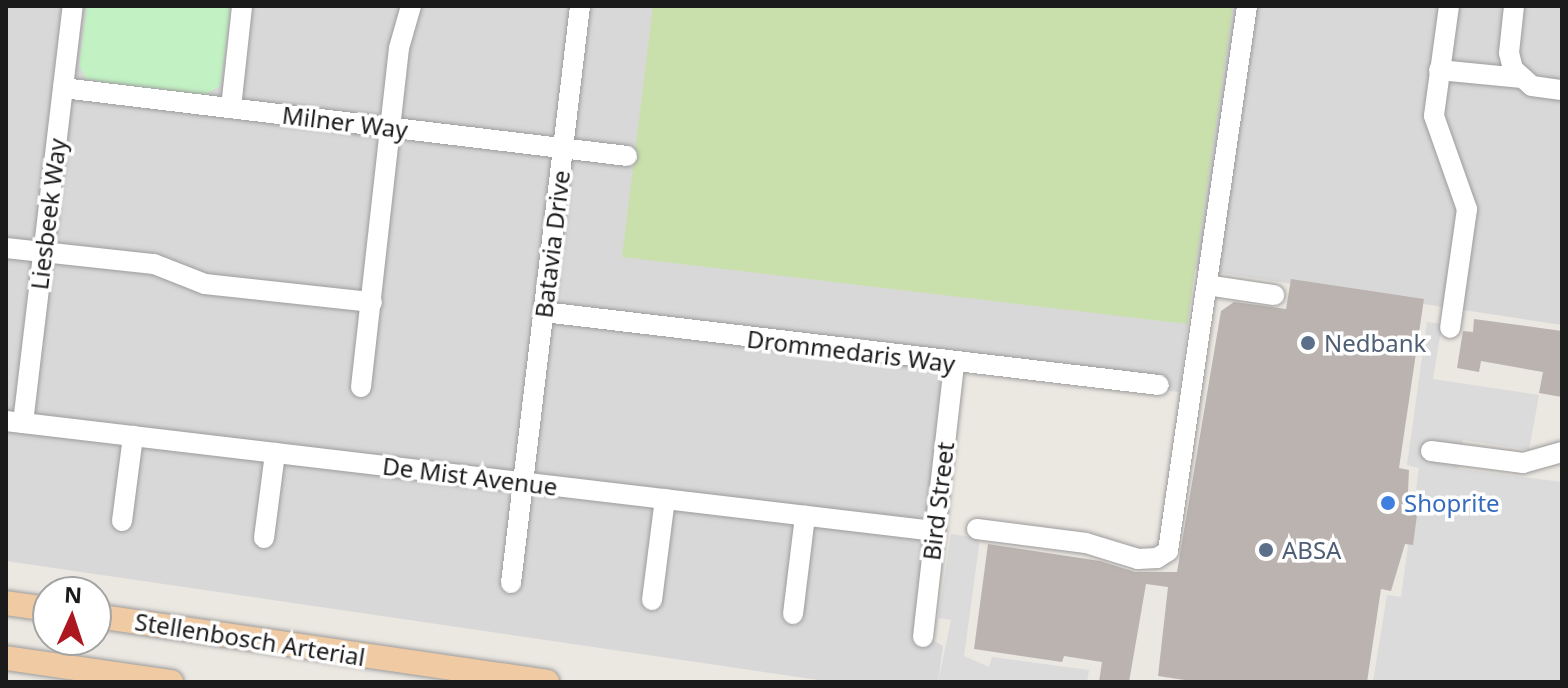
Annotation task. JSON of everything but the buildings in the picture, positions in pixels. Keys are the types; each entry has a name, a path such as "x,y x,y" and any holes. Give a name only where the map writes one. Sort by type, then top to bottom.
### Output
{"main road":[{"path":"6,603 32,607"},
{"name":"Stellenbosch Arterial","path":"112,618 547,682"},
{"path":"6,658 171,682"}],"street":[{"name":"Liesbeek Way","path":"15,422 44,252 73,6"},
{"path":"231,108 242,6"},
{"path":"361,387 399,48 411,6"},
{"name":"Batavia Drive","path":"511,583 580,6"},
{"path":"977,529 1086,543 1138,559 1157,558 1168,551 1247,6"},
{"path":"1449,6 1439,70 1436,128 1467,209 1450,328"},
{"path":"1514,6 1509,53 1520,78"},
{"path":"1439,70 1520,78 1532,86 1562,90"},
{"name":"Milner Way","path":"63,88 627,156"},
{"path":"6,248 154,264 205,284 372,302"},
{"path":"1207,285 1274,295"},
{"name":"Drommedaris Way","path":"544,312 954,364 1159,385"},
{"name":"Bird Street","path":"923,637 954,364"},
{"name":"De Mist Avenue","path":"15,422 934,531"},
{"path":"122,521 133,436"},
{"path":"1431,451 1523,463 1562,452"},
{"path":"264,538 275,453"},
{"path":"652,600 665,499"},
{"path":"793,614 805,516"}],"shaded area":[{"path":"6,6 1562,6 1562,325 1195,269 1179,392 958,369 926,636 943,646 938,682 832,682 6,561"},
{"path":"1427,322 1442,324 1433,379 1539,395 1529,450 1463,440 1459,469 1562,482 1562,682 1373,682 1387,595 1401,597 1419,468 1407,465"},
{"path":"951,534 980,538 964,656 989,667 992,657 1089,670 1087,681 1092,682 938,682 951,620 938,618"}],"green space":[{"path":"87,6 231,6 220,86 203,96 87,80 79,66"},
{"path":"653,6 1233,6 1187,324 622,257"}],"place":[{"name":"Nedbank","path":"1308,343"},
{"name":"Shoprite","path":"1388,503"},
{"name":"ABSA","path":"1266,550"}]}
